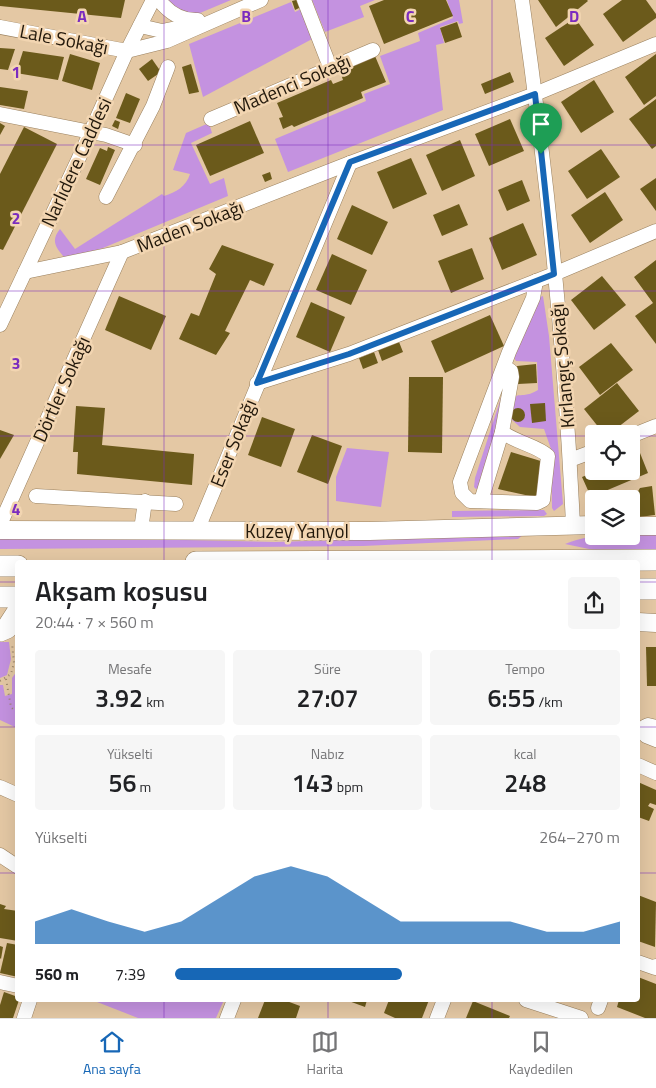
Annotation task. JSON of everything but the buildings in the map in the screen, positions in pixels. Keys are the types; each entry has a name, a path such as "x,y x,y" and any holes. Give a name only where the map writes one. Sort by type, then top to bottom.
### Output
{"highway":[{"path":"640,560 656,560"},
{"path":"0,566 15,566"},
{"path":"640,590 656,589"},
{"path":"0,596 15,597"},
{"path":"7,634 7,628 15,616"}],"main road":[{"name":"Kuzey Yanyol","path":"0,530 369,531 585,525"},
{"path":"640,526 656,526"},
{"path":"640,622 656,623"}],"street":[{"name":"Narlıdere Caddesi","path":"0,325 127,51 153,0"},
{"path":"159,0 170,12 188,21 214,20"},
{"path":"127,51 167,41 261,0"},
{"path":"304,0 330,67"},
{"name":"Kırlangıç Sokağı","path":"522,0 535,94 554,274 570,460 573,524"},
{"path":"140,26 162,31 214,20"},
{"name":"Lale Sokağı","path":"0,27 127,51"},
{"name":"Maden Sokağı","path":"25,272 122,252 350,162 535,94 656,44"},
{"name":"Madenci Sokağı","path":"210,119 373,50"},
{"path":"106,197 135,145 168,67"},
{"path":"0,114 106,135 135,145"},
{"name":"Eser Sokağı","path":"197,531 350,162"},
{"path":"257,383 349,354 536,282 656,231"},
{"name":"Dörtler Sokağı","path":"0,525 122,252"},
{"path":"502,432 513,440 543,450 548,456 543,500 537,503 470,501 462,493 460,482 504,366 533,298 536,282"},
{"path":"481,501 502,432 512,377 511,371 504,366"},
{"path":"640,432 656,426"},
{"path":"570,460 585,454"},
{"path":"36,496 176,504"},
{"path":"141,530 145,502"},
{"path":"656,727 648,724 643,732 646,736 656,740"},
{"path":"640,766 656,773"},
{"path":"0,787 15,794"},
{"path":"0,855 15,865"},
{"path":"640,963 655,968 656,966"},
{"path":"0,982 15,985"},
{"path":"24,1018 29,1002"},
{"path":"227,1018 233,1002"},
{"path":"437,1018 443,1002"},
{"path":"532,1002 582,1018"}],"path":[{"path":"0,682 11,674 14,663 7,634"},
{"path":"6,679 11,707 15,711"}],"shaded area":[{"path":"168,0 231,0 200,13 189,14 170,5"},
{"path":"312,0 375,0 360,6 364,17 325,32"},
{"path":"447,0 459,0 463,23 459,24 458,21 440,27 444,43 436,45 443,110 288,172 275,139 366,101 364,94 390,84 380,56 420,41 418,33 453,18"},
{"path":"291,2 295,12 301,9 314,38 203,97 189,44"},
{"path":"209,123 212,133 191,143 210,184 224,178 228,196 103,248 71,257 64,257 55,243 60,229 75,249 162,194 164,196 183,186 190,174 173,170 186,133"},
{"path":"543,296 549,336 563,504 554,511 552,508 551,449 544,429 520,427 511,419 515,397 538,390 537,362 516,361 511,353 540,297"},
{"path":"507,379 503,405 479,488 476,489 474,487 475,478"},
{"path":"347,448 389,452 381,507 336,501 336,477"},
{"path":"544,510 547,514 544,516 452,517 452,511"},
{"path":"524,534 518,539 363,546 0,549 0,536 275,542"},
{"path":"640,534 656,534 656,551 594,550 565,544 585,538 585,545 640,545"},
{"path":"0,642 9,642 11,659 7,675 0,678"},
{"path":"15,674 15,727 0,720 0,685 3,685 5,696 12,694 12,678"},
{"path":"97,1002 223,1002 216,1018 138,1018"}],"route":[{"path":"535,94 541,154 554,274 349,354 257,383 350,162 535,94"}]}
